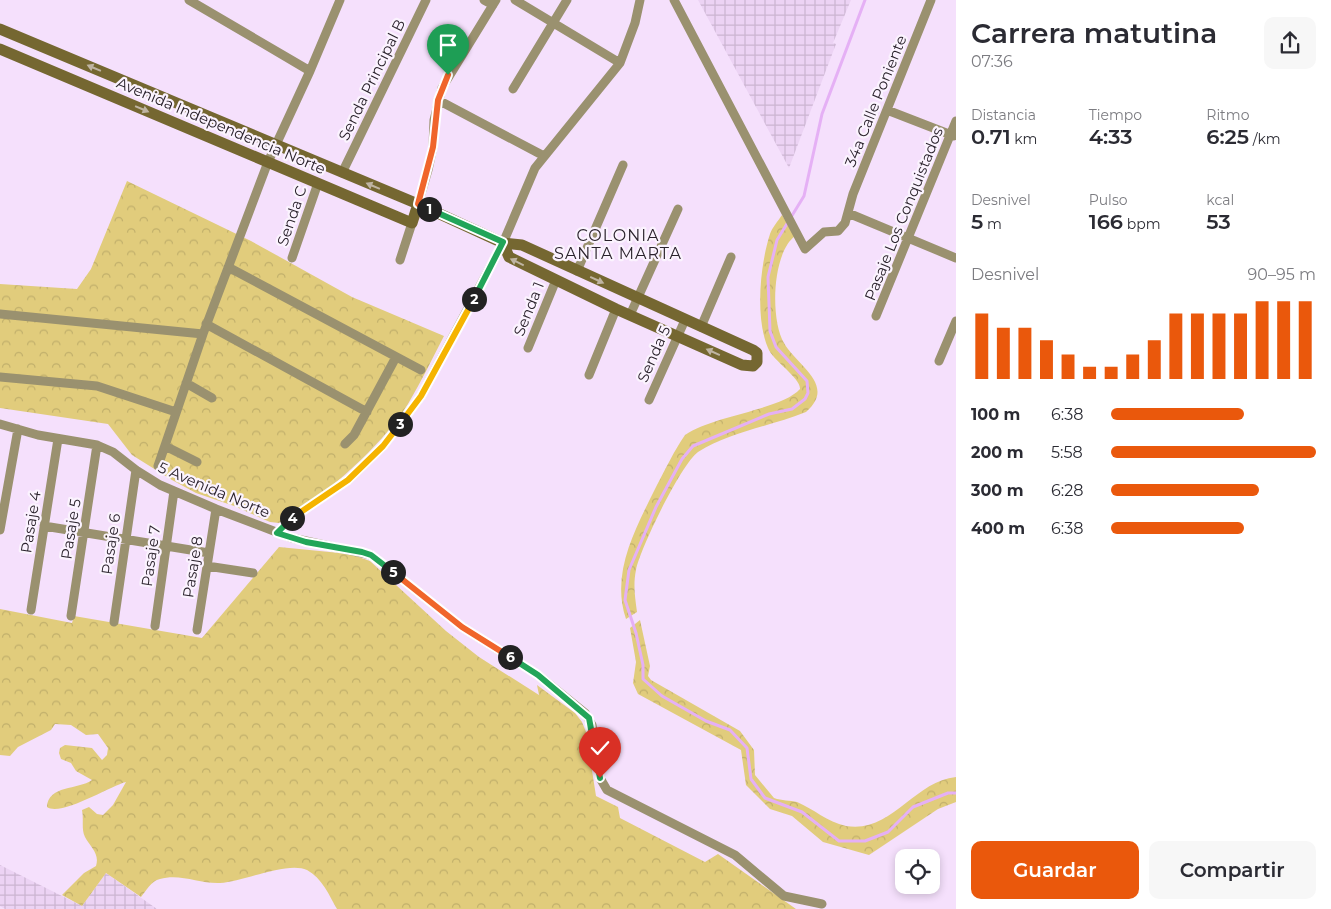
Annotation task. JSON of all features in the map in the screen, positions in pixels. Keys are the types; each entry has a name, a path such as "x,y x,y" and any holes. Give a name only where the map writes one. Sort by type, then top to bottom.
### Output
{"street":[{"path":"189,0 310,71"},
{"path":"158,466 202,334 268,162 340,0"},
{"name":"Senda Principal B","path":"342,173 426,0"},
{"path":"400,260 418,204 433,147 438,100 448,75 495,2 484,0"},
{"path":"515,0 620,63"},
{"path":"513,89 567,0"},
{"path":"277,533 296,515 348,480 383,446 409,414 426,388 503,242 535,168 620,63 636,23 640,0"},
{"path":"674,0 805,249 824,232 838,231 848,213 956,258"},
{"name":"34a Calle Poniente","path":"848,213 853,194 931,0"},
{"name":"Avenida Independencia Norte","path":"0,29 418,204 503,242 522,246 753,350 757,353 757,362 753,366 742,365 616,309 509,257 503,242"},
{"name":"Avenida Independencia Norte","path":"0,49 412,223"},
{"path":"438,100 544,156"},
{"path":"887,110 953,136"},
{"name":"Pasaje Los Conquistados","path":"876,316 953,136 956,121"},
{"path":"577,271 624,165"},
{"name":"Senda C","path":"292,258 318,183"},
{"path":"630,315 678,209"},
{"path":"701,327 731,257"},
{"path":"228,267 421,370"},
{"name":"Senda 1","path":"528,348 556,280"},
{"path":"589,375 616,309"},
{"path":"0,314 202,334"},
{"name":"Senda 5","path":"648,400 685,320"},
{"path":"939,361 956,321"},
{"path":"206,324 367,412"},
{"path":"345,444 354,435 396,357"},
{"path":"0,377 97,386 176,412"},
{"path":"186,383 212,398"},
{"name":"5 Avenida Norte","path":"0,424 97,445 113,452 136,470 174,491 216,509 277,533 306,542 371,555 462,627 538,675 585,713 592,725 600,778 606,790 735,855 784,896 822,904"},
{"path":"0,530 18,429"},
{"name":"Pasaje 4","path":"31,610 58,438"},
{"name":"Pasaje 5","path":"71,616 97,445"},
{"path":"165,446 197,462"},
{"name":"Pasaje 6","path":"114,622 136,470"},
{"name":"Pasaje 7","path":"155,626 174,491"},
{"name":"Pasaje 8","path":"197,630 216,509"},
{"path":"44,526 209,552"},
{"path":"207,566 253,573"}],"shaded area":[{"path":"698,0 851,0 833,43 836,44 789,168"},
{"path":"0,865 82,906 106,873 157,909 5,909 0,906"}],"green space":[{"path":"127,181 251,241 352,297 444,336 408,404 383,437 332,486 296,513 279,523 270,522 234,506 196,493 172,480 132,455 108,424 0,408 0,284 77,289 91,269"},
{"path":"782,215 795,236 787,245 778,271 775,304 777,319 784,343 812,376 816,384 817,393 814,402 806,412 723,439 698,452 691,460 672,489 645,544 635,575 637,612 626,619 621,584 628,550 641,517 685,435 713,422 778,402 800,389 796,380 768,348 761,322 760,291 764,261 770,234"},
{"path":"279,547 350,554 370,561 446,631 479,657 539,695 537,685 575,713 582,722 586,732 596,796 618,807 620,818 705,862 718,854 796,909 337,909 325,887 317,878 307,870 298,868 277,870 220,883 168,877 154,882 141,897 106,873 82,906 62,895 84,873 96,866 96,854 84,834 82,810 89,807 97,814 103,815 113,805 126,782 74,805 54,809 47,807 52,795 58,791 92,780 76,771 71,763 61,759 60,748 65,745 92,748 102,760 107,755 108,748 98,734 86,735 71,725 55,724 51,730 18,747 10,756 0,755 0,609 72,623 74,616 202,638"},
{"path":"640,620 650,666 648,676 651,680 740,731 754,750 755,775 774,798 797,802 846,826 862,826 876,822 890,815 927,787 956,777 956,802 938,809 869,855 823,842 792,816 770,809 746,785 741,750 638,694 633,683 636,662 630,628"}],"waterway":[{"path":"865,0 822,114 804,196 777,240 768,277 770,331 776,347 807,381 808,393 805,399 792,409 769,414 693,446 682,459 656,507 629,570 625,600 636,633 643,665 643,679 662,696 706,721 730,730 747,748 751,779 765,798 802,812 839,841 865,841 888,832 913,807 948,793 956,793"}],"district":[{"name":"COLONIA SANTA MARTA","path":"618,244"}],"route":[{"path":"448,75 438,100 434,120 433,147 418,204 503,242 463,321 409,414 383,446 348,480 296,515 277,533 306,542 371,555 449,618 479,639 538,675 589,718 592,725 600,778"}]}
